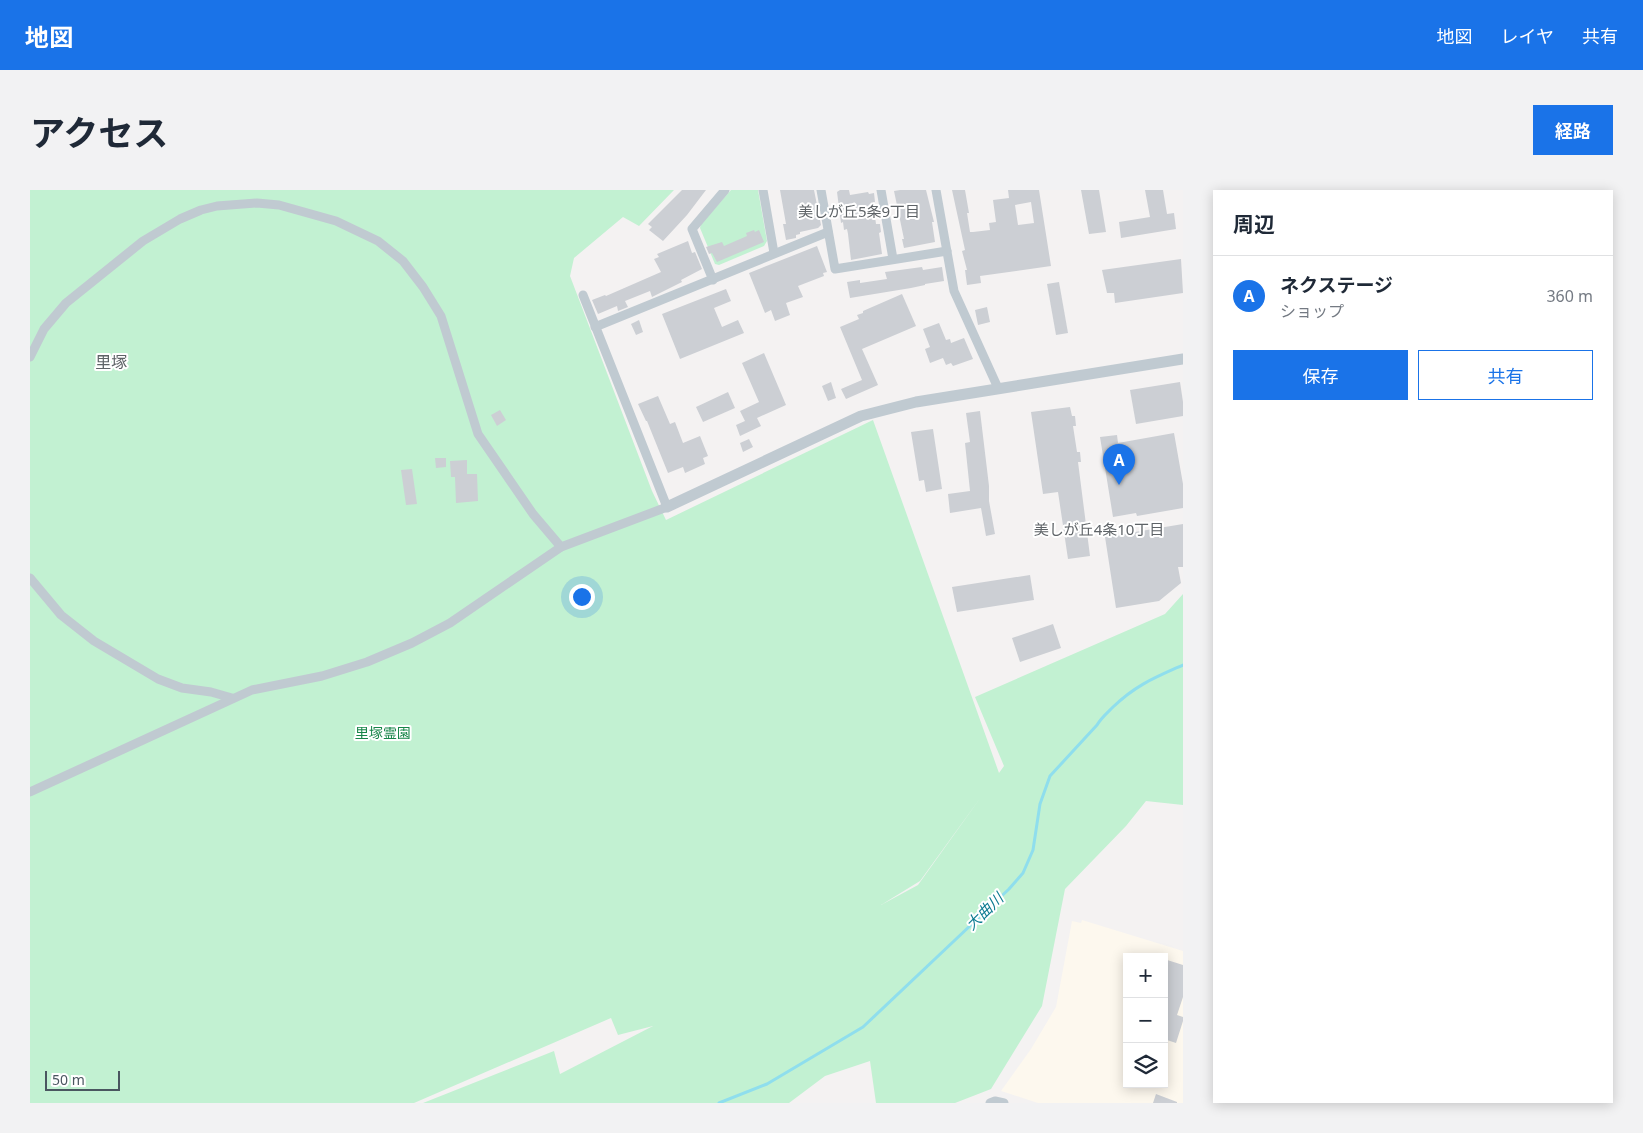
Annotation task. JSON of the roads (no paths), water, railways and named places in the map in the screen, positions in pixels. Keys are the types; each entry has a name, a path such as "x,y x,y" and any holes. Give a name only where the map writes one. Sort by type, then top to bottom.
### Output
{"street":[{"path":"713,280 692,229 725,190"},
{"path":"763,190 774,253"},
{"path":"821,190 835,269 947,251"},
{"path":"881,190 893,259"},
{"path":"936,190 954,291 998,388"},
{"path":"30,358 44,329 66,303 143,241 180,219 217,206 257,203 280,205 336,221 378,241 403,262 423,287 440,316 478,434 533,514 562,547"},
{"path":"595,327 828,232"},
{"path":"583,294 667,507"},
{"path":"30,792 252,690 322,676 367,662 412,643 450,622 562,547 667,507 861,416 916,402 1183,359"},
{"path":"30,578 61,615 94,641 158,679 182,688 211,692 232,698"},
{"path":"990,1103 995,1101 1004,1103"}],"waterway":[{"name":"大曲川","path":"719,1103 767,1084 863,1027 1009,889 1023,873 1033,850 1040,804 1050,776 1121,699 1146,683 1183,665"}],"place":[{"name":"ネクステージ","path":"1119,485"}],"district":[{"name":"美しが丘5条9丁目","path":"859,211"},
{"name":"里塚","path":"111,362"},
{"name":"美しが丘4条10丁目","path":"1099,529"}],"park label":[{"name":"里塚霊園","path":"383,732"}]}
